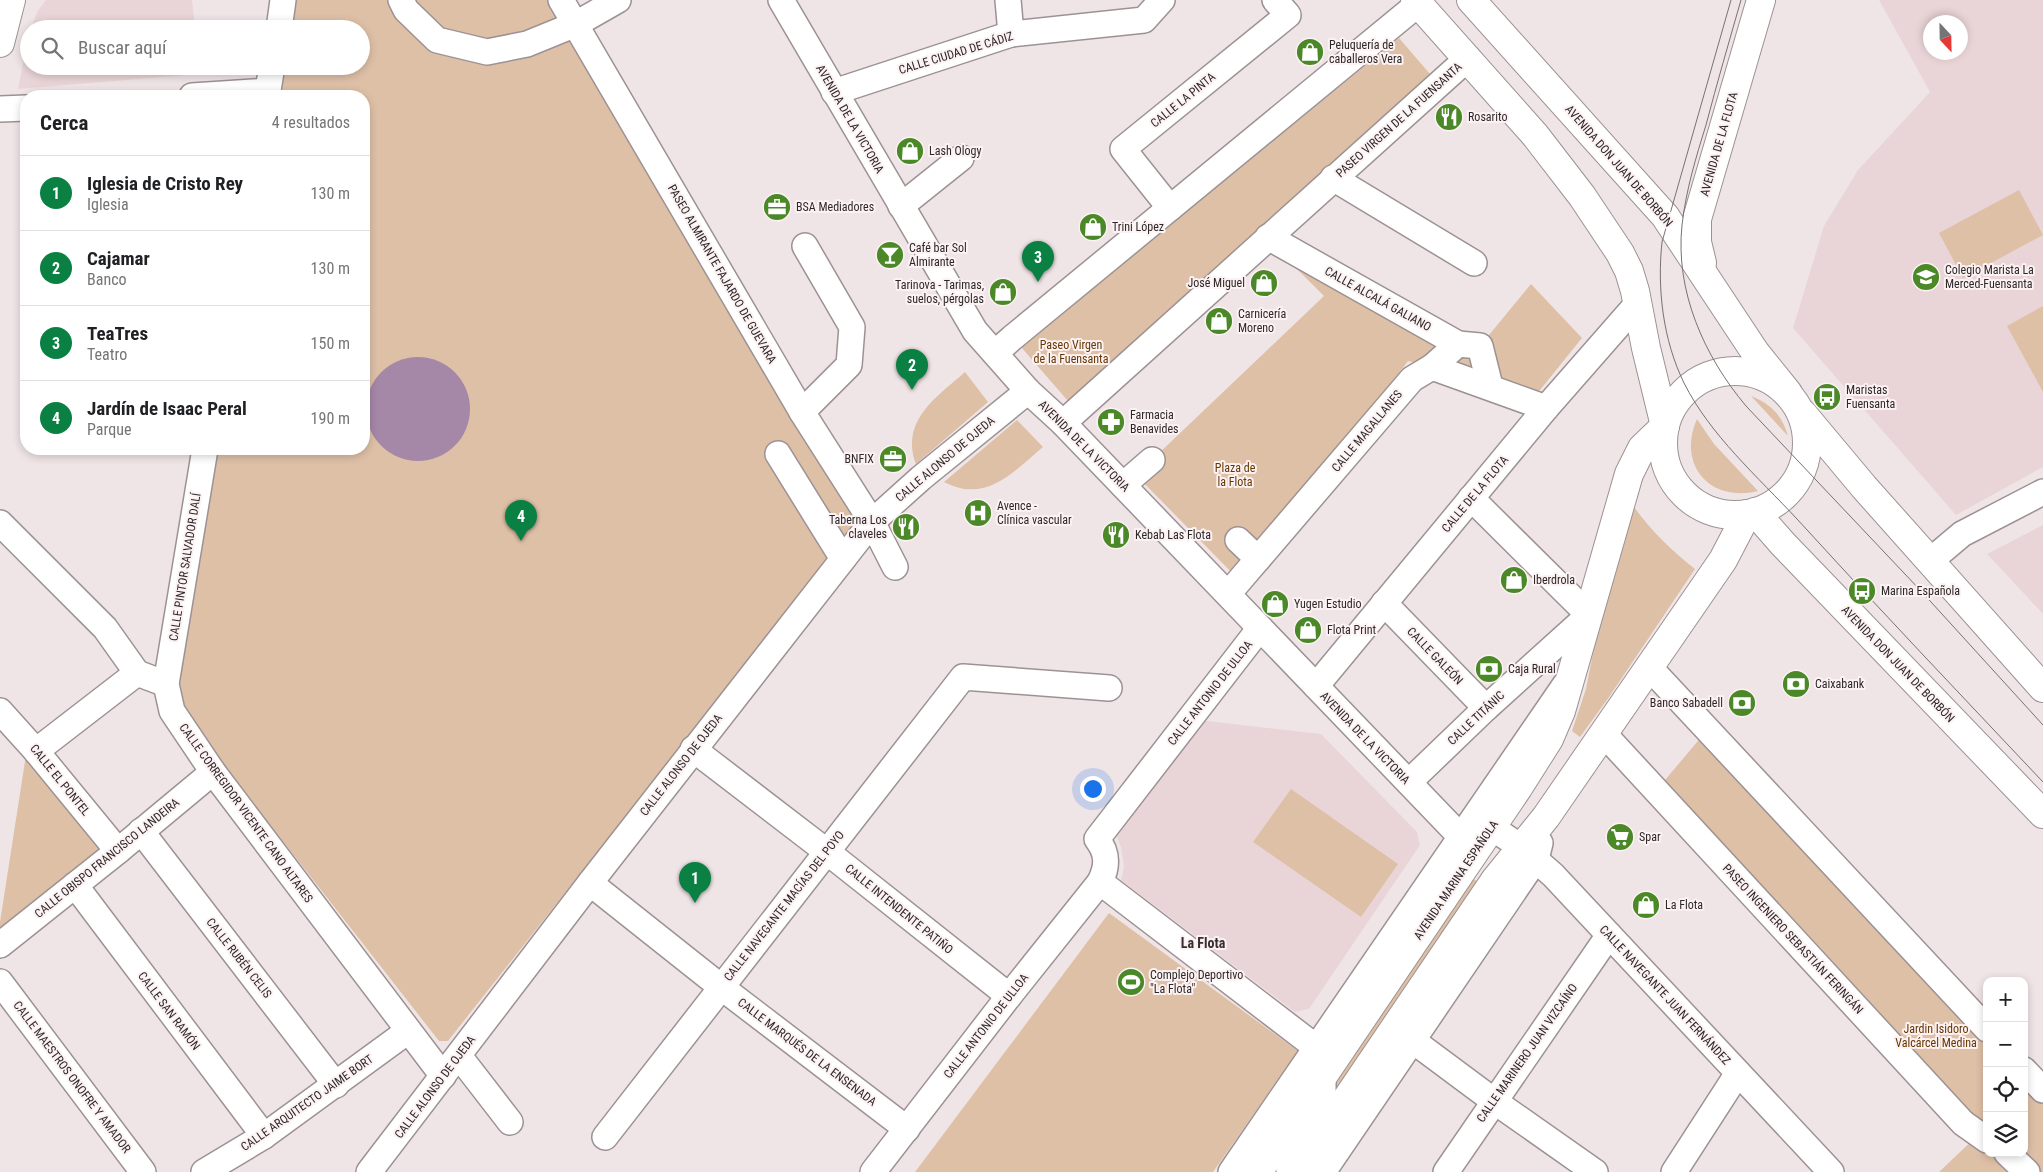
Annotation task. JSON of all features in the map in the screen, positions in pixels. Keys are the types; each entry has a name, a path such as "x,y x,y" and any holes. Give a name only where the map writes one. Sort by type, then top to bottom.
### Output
{"main road":[{"path":"0,43 12,0"},
{"name":"AVENIDA DON JUAN DE BORBÓN","path":"1471,0 1658,208 1676,231 1711,289 1755,352 1794,402 1843,463 2043,688"},
{"name":"AVENIDA DE LA FLOTA","path":"1711,289 1697,242 1697,219 1761,0"},
{"path":"1417,2 1535,135 1600,221 1629,271 1638,304 1649,365 1665,426 1664,455 1667,468 1680,490 1701,506 1713,512 1730,514 1751,513 1779,500 1793,486 1803,468 1808,449 1806,429 1794,402 1776,383 1763,376 1749,372 1720,372 1688,388 1670,412 1665,426"},
{"name":"AVENIDA MARINA ESPAÑOLA","path":"1258,1172 1549,739 1561,711 1629,474 1642,448 1665,426"},
{"path":"1297,1172 1496,880 1529,853 1546,817 1722,560 1751,513"},
{"name":"AVENIDA DON JUAN DE BORBÓN","path":"1751,513 2043,814"}],"street":[{"path":"280,20 283,0"},
{"path":"401,0 406,10 437,40 486,52 528,44 576,24 618,0"},
{"name":"PASEO ALMIRANTE FAJARDO DE GUEVARA","path":"561,0 802,412 872,522 895,568"},
{"name":"AVENIDA DE LA VICTORIA","path":"781,0 976,331 1028,391 1063,423 1461,836"},
{"path":"1008,0 1011,34"},
{"name":"CALLE CIUDAD DE CÁDIZ","path":"834,92 1011,34 1144,20 1162,0"},
{"name":"CALLE LA PINTA","path":"1170,208 1122,149 1288,15 1275,0"},
{"path":"995,353 1417,2"},
{"name":"PASEO VIRGEN DE LA FUENSANTA","path":"1063,423 1332,178 1468,58"},
{"path":"269,90 271,75"},
{"path":"0,110 20,108"},
{"path":"901,206 961,158"},
{"path":"1332,178 1474,263"},
{"name":"CALLE ALCALÁ GALIANO","path":"1268,237 1458,344 1480,346 1490,386"},
{"path":"802,412 849,365 852,328 805,246"},
{"name":"CALLE DE LA FLOTA","path":"1316,686 1546,408 1638,304"},
{"path":"1432,367 1458,344"},
{"path":"1432,367 1490,386 1546,408"},
{"name":"CALLE MAGALLANES","path":"1228,594 1412,379 1432,367"},
{"name":"CALLE ALONSO DE OJEDA","path":"369,1172 590,883 872,522 920,478 1028,391"},
{"path":"778,454 843,559"},
{"name":"CALLE PINTOR SALVADOR DALÍ","path":"166,684 204,455"},
{"path":"1123,485 1152,460"},
{"path":"1930,561 1962,534 2043,492"},
{"path":"1471,498 1589,615"},
{"path":"0,523 105,628 137,673 166,684"},
{"path":"1238,540 1258,559"},
{"name":"CALLE GALEÓN","path":"1384,603 1486,708"},
{"name":"CALLE TITÁNIC","path":"1409,782 1486,708 1589,615"},
{"name":"CALLE ANTONIO DE ULLOA","path":"873,1172 1100,882 1105,872 1106,852 1097,840 1260,628"},
{"path":"1649,667 1983,1025"},
{"path":"36,751 137,673"},
{"name":"AVENIDA MARINA ESPAÑOLA","path":"1231,1172 1318,1048 1572,674"},
{"name":"CALLE NAVEGANTE MACÍAS DEL POYO","path":"605,1137 963,677 1109,688"},
{"name":"CALLE CORREGIDOR VICENTE CANO ALTARES","path":"166,684 172,711 214,772 408,1031 444,1076"},
{"name":"CALLE EL PONTEL","path":"0,711 36,751 118,851"},
{"name":"PASEO INGENIERO SEBASTIÁN FERINGÁN","path":"1604,734 1963,1123 1983,1137"},
{"name":"CALLE INTENDENTE PATIÑO","path":"693,750 826,851 1009,996"},
{"name":"CALLE OBISPO FRANCISCO LANDEIRA","path":"0,945 214,772"},
{"name":"CALLE NAVEGANTE JUAN FERNÁNDEZ","path":"1491,827 1529,853 1609,935 1831,1172"},
{"name":"CALLE RUBÉN CELIS","path":"141,831 336,1085"},
{"path":"1322,1172 1412,1040 1529,853"},
{"path":"1100,882 1318,1048 1323,1077 1323,1101 1288,1172"},
{"name":"CALLE MARQUÉS DE LA ENSENADA","path":"590,883 721,987 907,1129"},
{"name":"CALLE SAN RAMÓN","path":"75,885 264,1136"},
{"name":"CALLE MARINERO JUAN VIZCAÍNO","path":"1446,1172 1609,935"},
{"name":"CALLE MAESTROS ONOFRE Y AMADOR","path":"0,982 143,1172"},
{"name":"CALLE ARQUITECTO JAIME BORT","path":"204,1172 264,1136 408,1031"},
{"path":"1412,1040 1494,1102 1595,1172"},
{"path":"459,1056 510,1122"},
{"path":"1674,1172 1738,1073"},
{"path":"2028,1074 2043,1090"},
{"path":"2011,1157 2027,1172"}],"shaded area":[{"path":"46,0 192,0 194,20 34,20 37,12"},
{"name":"Colegio Marista La Merced-Fuensanta","path":"1879,0 2043,0 2043,467 1956,515 1793,328 1824,226 1858,170 1930,92"},
{"path":"21,75 186,75 18,89"},
{"path":"418,357 438,361 455,372 466,389 469,399 469,419 466,429 455,446 438,457 418,461 398,457 381,446 370,429 370,389 381,372 398,361"},
{"path":"2043,525 2043,614 1987,554"},
{"path":"1199,720 1321,734 1417,832 1420,845 1309,1009 1295,1012 1121,880 1124,867 1121,847 1115,832"}],"green space":[{"path":"292,0 567,0 866,511 448,1041 439,1041 192,725 176,697 213,455 370,455 370,90 276,90 278,75 370,75 370,20 289,20"},
{"name":"Paseo Virgen de la Fuensanta","path":"1399,38 1430,74 1068,401 1021,347"},
{"path":"2019,190 2043,235 1963,278 1939,233"},
{"name":"Plaza de la Flota","path":"1297,238 1480,346 1531,284 1582,338 1536,395 1408,361 1240,581 1136,475 1324,296 1282,254"},
{"path":"2043,306 2043,392 2007,326"},
{"path":"965,372 988,402 916,464 912,448 917,422 933,400"},
{"path":"1751,396 1775,411 1788,436"},
{"path":"1697,419 1714,444 1758,491 1740,493 1725,491 1712,485 1702,476 1695,465 1691,451 1692,436"},
{"path":"1017,420 1043,447 1021,466 1010,475 986,487 973,489 959,488 944,482"},
{"path":"1632,504 1661,539 1695,569 1580,737 1572,731 1586,689 1599,623"},
{"name":"Jardin Isidoro Valcárcel Medina","path":"1703,735 1983,1036 1983,1157 2028,1157 2028,1079 2043,1073 2043,1172 1939,1172 1979,1134 1660,786"},
{"path":"28,742 118,851 0,945 0,922"},
{"path":"1291,789 1398,864 1361,917 1253,842"},
{"path":"1471,878 1481,883 1336,1096 1331,1082"},
{"name":"Complejo Deportivo \"La Flota\"","path":"1109,913 1298,1051 1213,1172 915,1172"}],"tram line":[{"path":"1731,0 1662,242 1660,278 1663,314 1666,332 1677,367 1695,402 1721,438 2043,782"},
{"path":"1741,0 1695,161 1682,225 1681,250 1683,274 1688,298 1705,344 1717,366 1746,406 1921,591 2043,725"}],"place":[{"name":"Peluquería de caballeros Vera","path":"1310,52"},
{"name":"Rosarito","path":"1449,117"},
{"name":"Lash Ology","path":"910,151"},
{"name":"BSA Mediadores","path":"777,207"},
{"name":"Trini López","path":"1093,227"},
{"name":"Café bar Sol Almirante","path":"890,255"},
{"name":"Colegio Marista La Merced-Fuensanta","path":"1926,277"},
{"name":"TeaTres","path":"1038,282"},
{"name":"José Miguel","path":"1264,283"},
{"name":"Tarinova - Tarimas, suelos, pérgolas","path":"1003,292"},
{"name":"Carnicería Moreno","path":"1219,321"},
{"name":"Cajamar","path":"912,390"},
{"name":"Maristas Fuensanta","path":"1827,397"},
{"name":"Farmacia Benavides","path":"1111,422"},
{"name":"BNFIX","path":"893,459"},
{"name":"Avence - Clínica vascular","path":"978,513"},
{"name":"Taberna Los claveles","path":"906,527"},
{"name":"Kebab Las Flota","path":"1116,535"},
{"name":"Jardín de Isaac Peral","path":"521,541"},
{"name":"Iberdrola","path":"1514,580"},
{"name":"Marina Española","path":"1862,591"},
{"name":"Yugen Estudio","path":"1275,604"},
{"name":"Flota Print","path":"1308,630"},
{"name":"Caja Rural","path":"1489,669"},
{"name":"Caixabank","path":"1796,684"},
{"name":"Banco Sabadell","path":"1742,703"},
{"name":"Spar","path":"1620,837"},
{"name":"Iglesia de Cristo Rey","path":"695,903"},
{"name":"La Flota","path":"1646,905"},
{"name":"Complejo Deportivo \"La Flota\"","path":"1131,982"}],"district":[{"name":"La Flota","path":"1203,943"}]}
